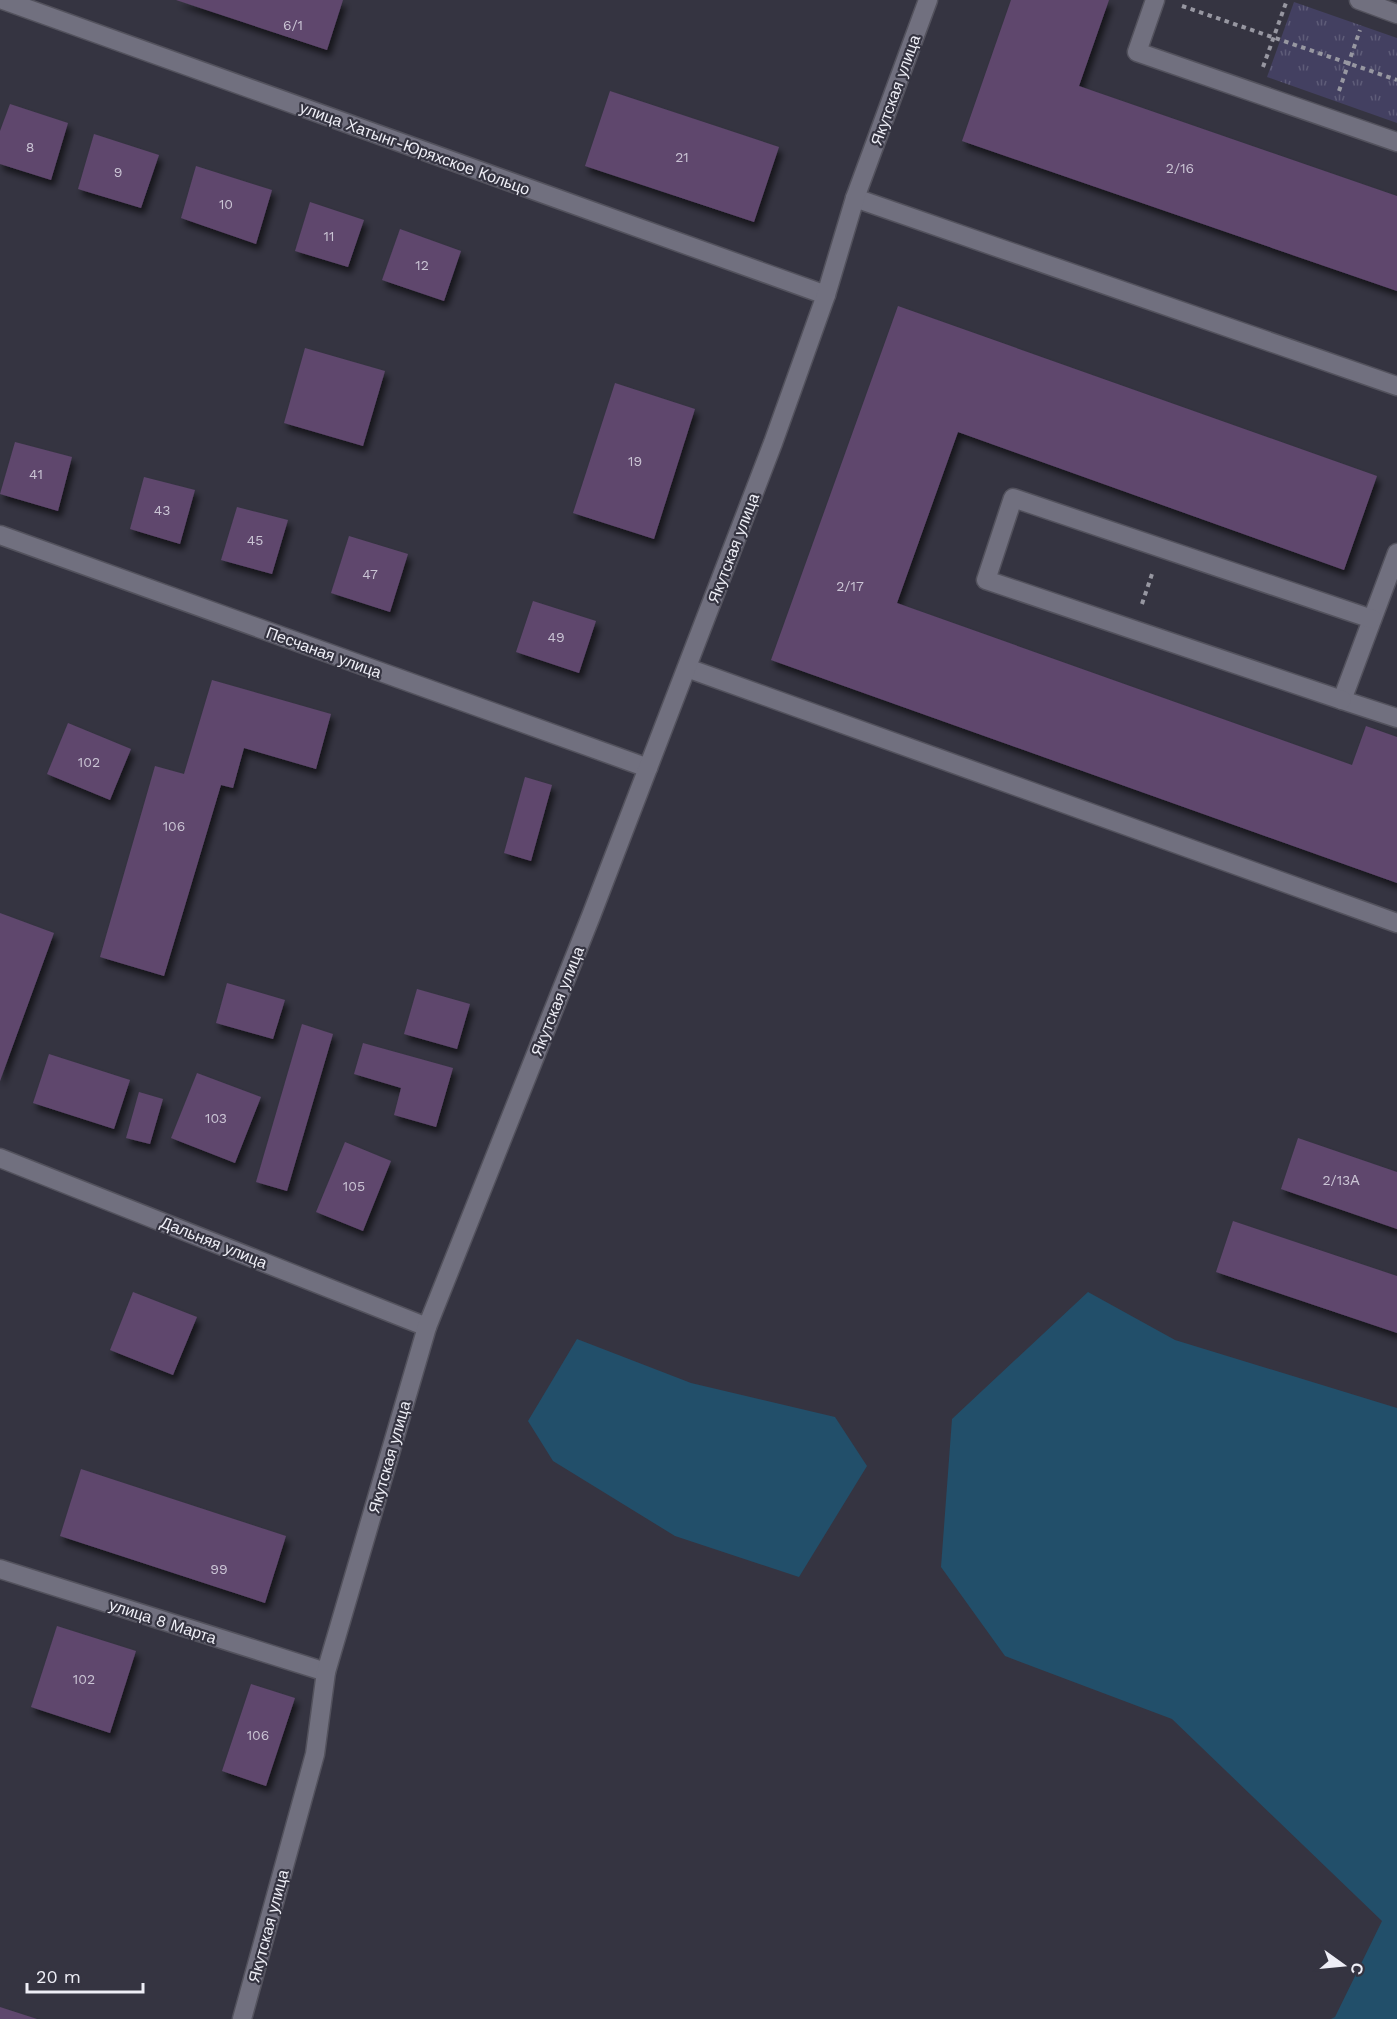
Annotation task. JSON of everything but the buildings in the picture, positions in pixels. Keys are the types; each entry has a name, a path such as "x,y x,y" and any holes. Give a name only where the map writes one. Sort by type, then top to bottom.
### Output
{"street":[{"name":"улица Хатынг-Юряхское Кольцо","path":"3,0 826,295"},
{"name":"Якутская улица","path":"242,2019 315,1754 326,1672 427,1327 687,668 826,295 855,198 928,0"},
{"path":"1155,0 1137,52 1397,142"},
{"path":"1364,2 1397,14"},
{"path":"855,198 1397,386"},
{"path":"1372,619 1013,498 986,580 1397,718"},
{"name":"Песчаная улица","path":"0,536 648,768"},
{"path":"1342,700 1397,553"},
{"path":"687,668 1397,923"},
{"name":"Дальняя улица","path":"0,1158 427,1327"},
{"name":"улица 8 Марта","path":"0,1569 326,1672"}],"path":[{"path":"1255,92 1287,0"},
{"path":"1330,118 1349,64 1364,2"},
{"path":"1175,4 1397,80"},
{"path":"1133,630 1162,548"}],"green space":[{"path":"1294,2 1397,38 1397,123 1267,77"}],"water":[{"path":"1088,1292 1175,1340 1397,1408 1397,2019 1331,2019 1335,2017 1382,1921 1172,1719 1005,1656 941,1567 952,1419"},
{"path":"577,1339 691,1383 835,1417 867,1466 799,1577 675,1536 553,1461 528,1421"}]}
